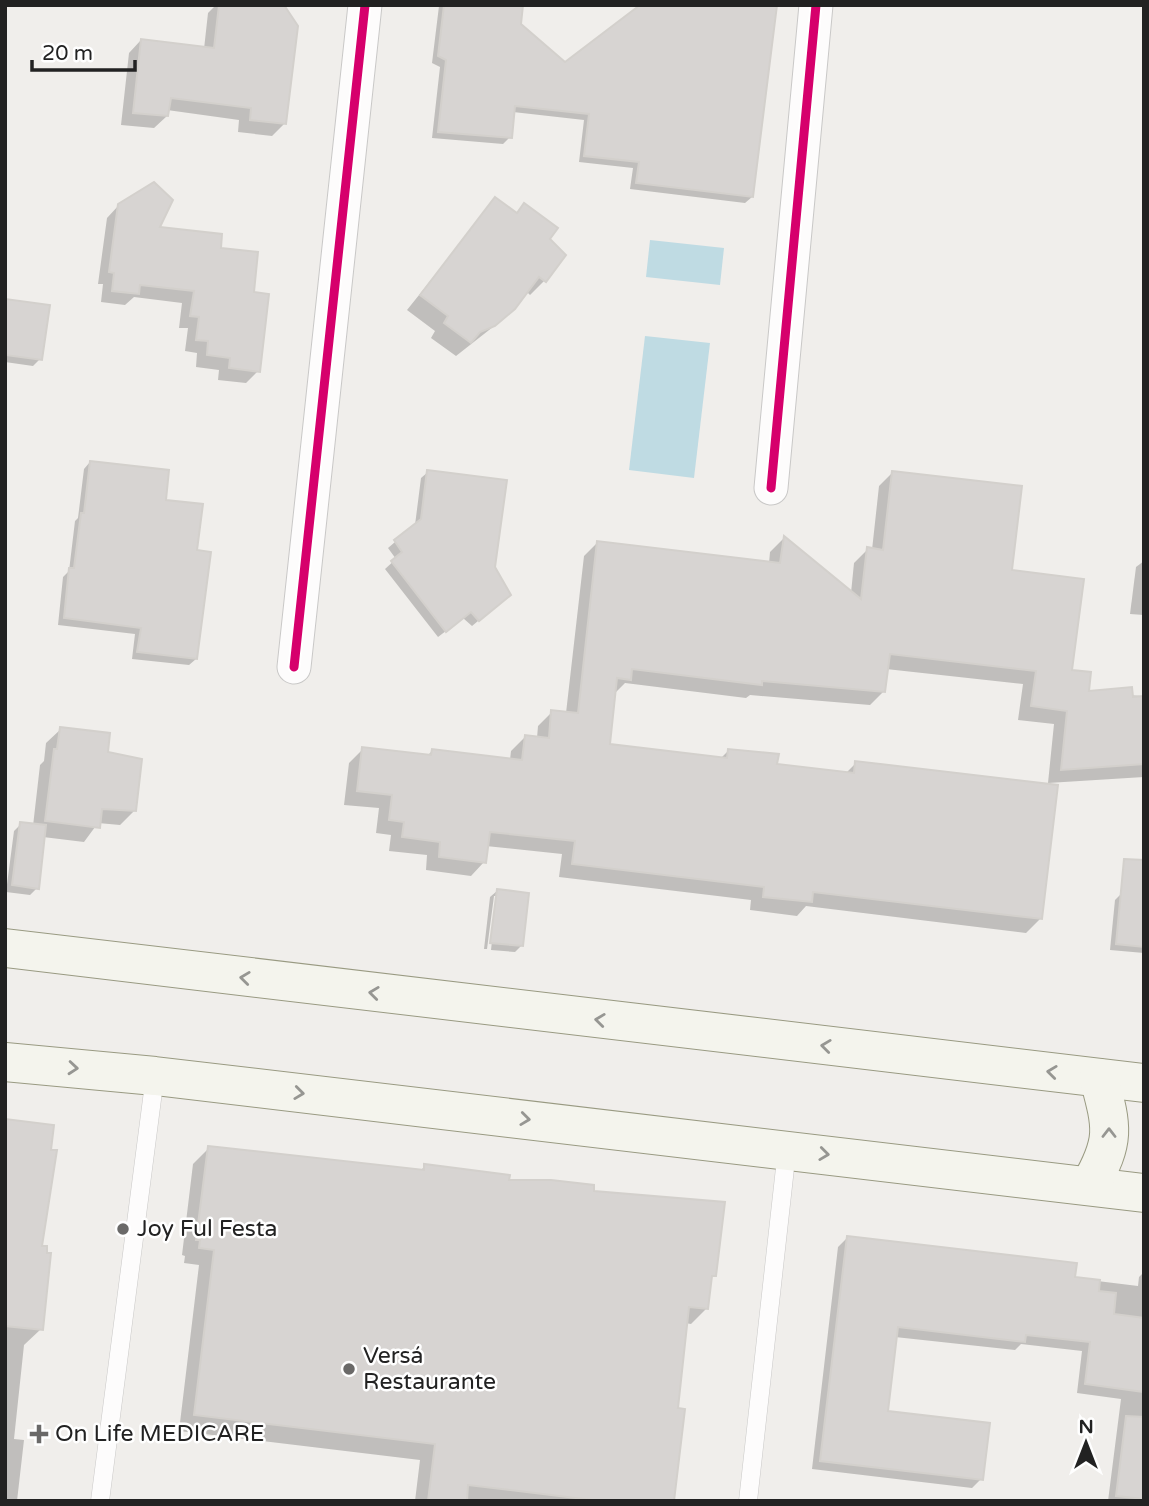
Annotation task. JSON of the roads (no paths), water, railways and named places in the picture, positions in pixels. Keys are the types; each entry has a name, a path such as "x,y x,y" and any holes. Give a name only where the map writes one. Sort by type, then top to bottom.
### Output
{"main road":[{"path":"5,948 1144,1083"},
{"path":"5,1062 155,1076 1144,1193"},
{"path":"1090,1185 1110,1146 1108,1113 1099,1078"}],"street":[{"path":"294,667 365,5"},
{"path":"771,488 816,5"}],"lane":[{"path":"100,1501 155,1076"},
{"path":"748,1501 787,1150"}],"water":[{"path":"650,240 724,248 720,285 646,277"},
{"path":"645,336 710,343 694,478 629,470"}],"place":[{"name":"Joy Ful Festa","path":"123,1229"},
{"name":"Versá Restaurante","path":"349,1369"},
{"name":"On Life MEDICARE","path":"39,1434"}]}
